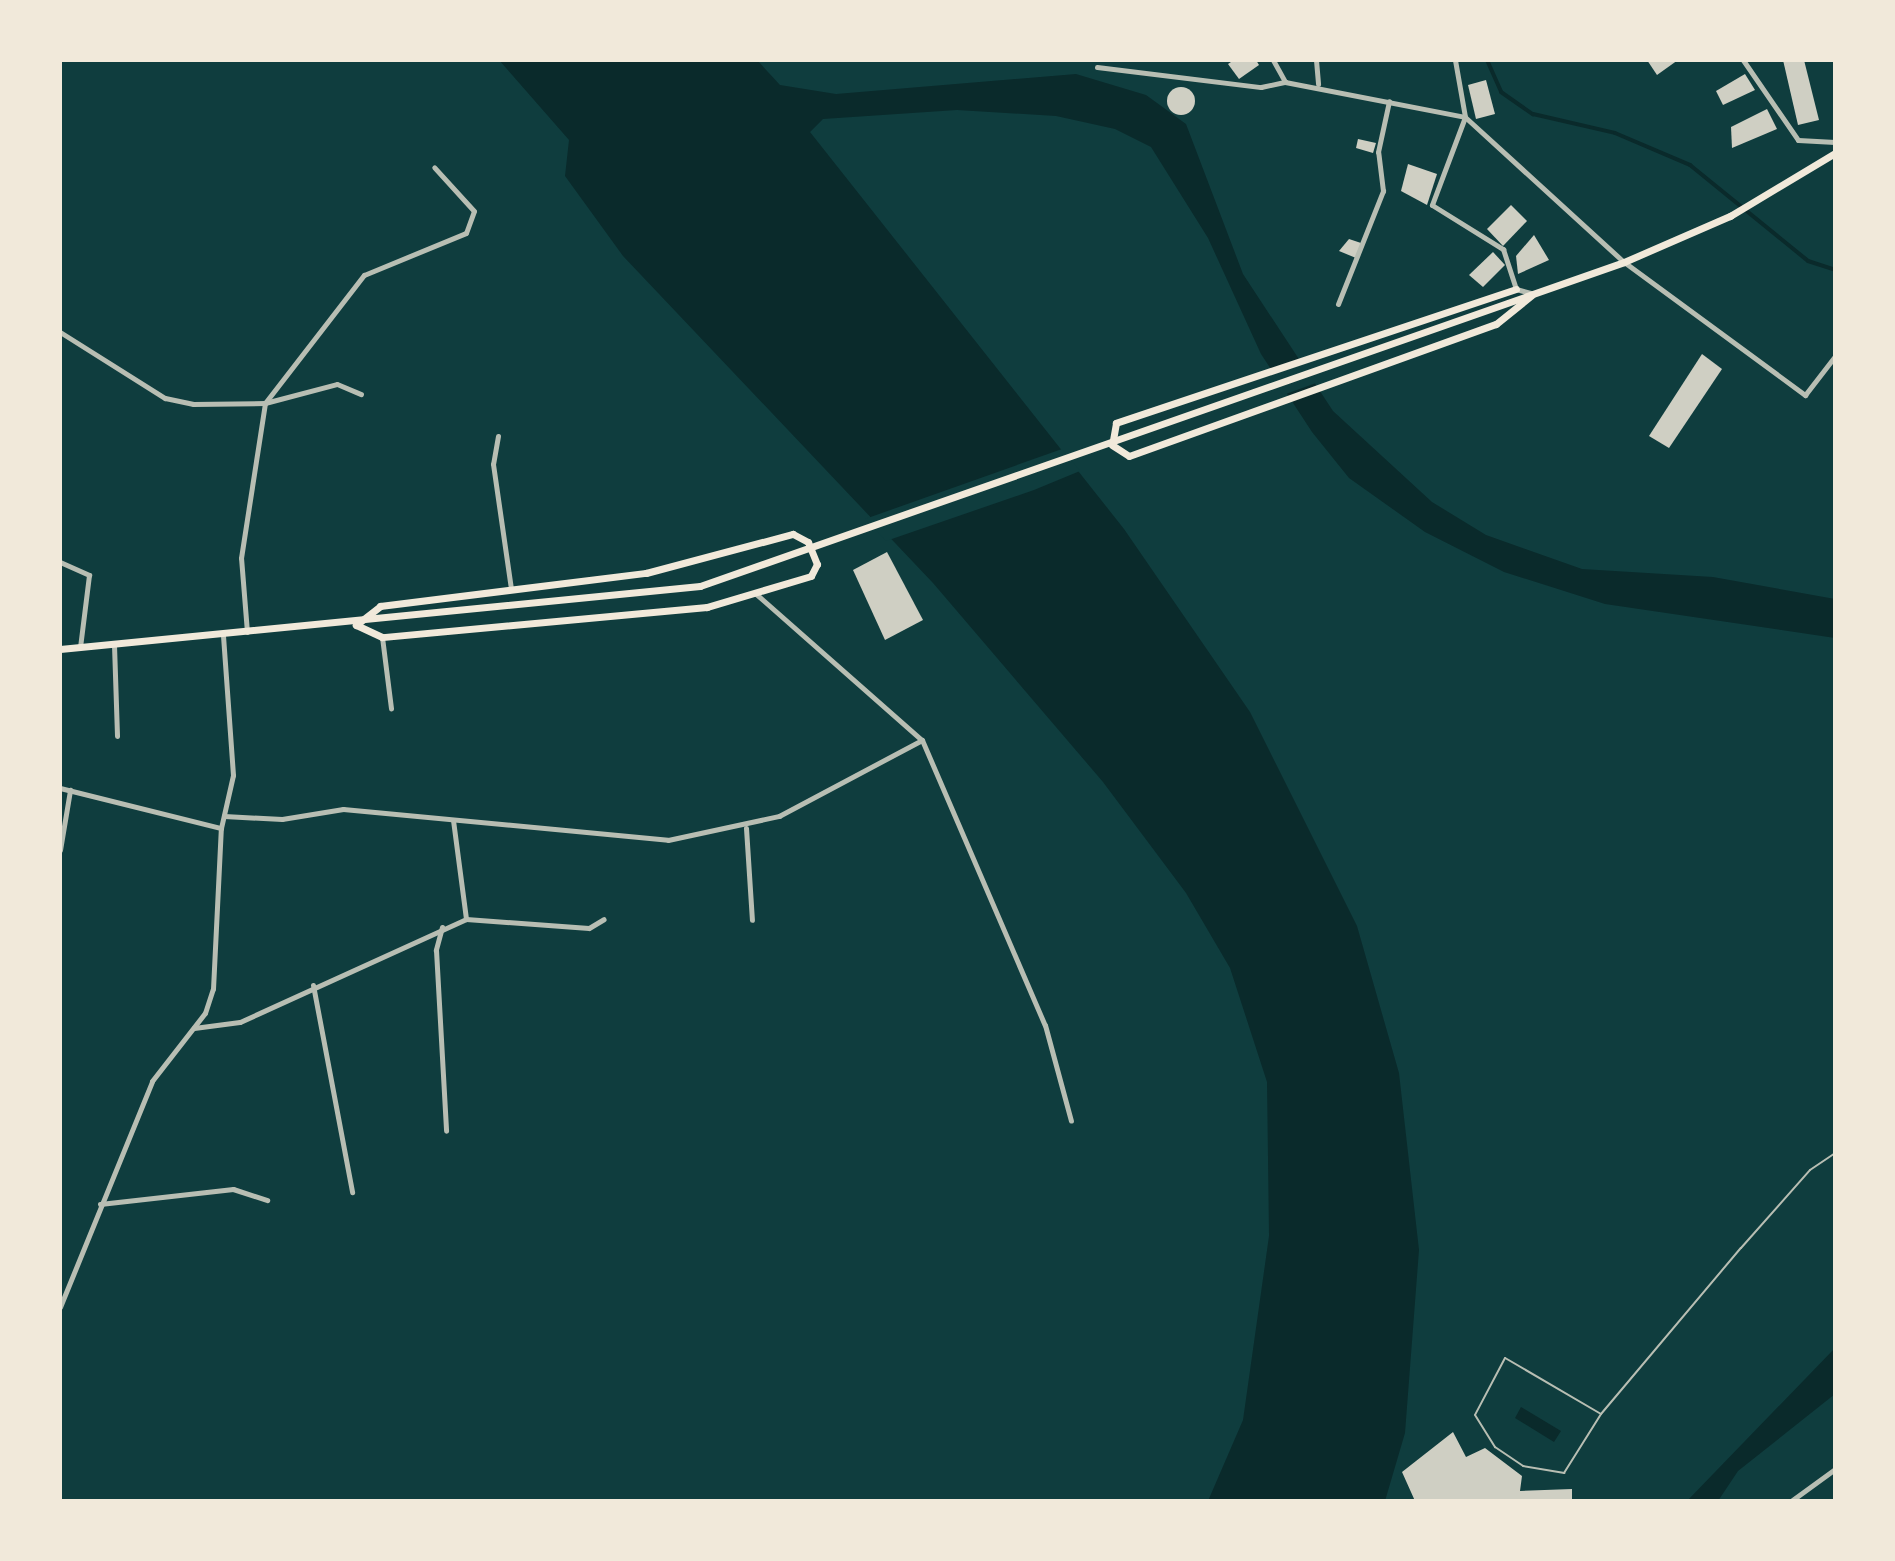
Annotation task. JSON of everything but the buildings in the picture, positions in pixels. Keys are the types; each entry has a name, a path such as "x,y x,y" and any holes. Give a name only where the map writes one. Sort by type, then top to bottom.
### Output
{"main road":[{"path":"60,649 356,625 647,596 731,577 1624,262 1730,216 1835,153"},
{"path":"1516,289 1305,356 1116,423 1112,445 1129,456 1280,402 1496,324 1533,294"},
{"path":"793,534 808,542 816,572 755,593 629,619 382,637 356,625 380,606 712,561 793,534"}],"street":[{"path":"1273,60 1285,82"},
{"path":"1316,60 1318,84"},
{"path":"1455,60 1465,117 1432,205 1503,249 1516,289 1533,294"},
{"path":"1743,60 1798,140 1835,142"},
{"path":"1097,67 1261,87 1285,82 1318,84 1465,117 1624,262 1805,395 1835,356"},
{"path":"1338,304 1383,191 1378,152 1389,101"},
{"path":"247,633 241,558 265,403 364,275 466,233 474,211 434,167"},
{"path":"60,332 165,398 265,403 321,385 361,394"},
{"path":"498,436 493,464 511,589"},
{"path":"60,562 89,575 80,647"},
{"path":"755,593 922,740 1045,1025 1071,1121"},
{"path":"60,1307 152,1081 193,1028 213,989 221,828 233,775 223,636"},
{"path":"382,637 391,708"},
{"path":"114,645 117,736"},
{"path":"224,816 282,819 343,809 668,840 746,828 922,740"},
{"path":"60,788 221,828"},
{"path":"60,850 70,790"},
{"path":"453,820 466,919"},
{"path":"746,828 752,920"},
{"path":"193,1028 240,1022 313,985 466,919 589,928 604,919"},
{"path":"442,927 436,950 446,1131"},
{"path":"313,985 352,1192"},
{"path":"100,1204 233,1189 267,1200"},
{"path":"1791,1501 1835,1469"}],"lane":[{"path":"1601,1414 1505,1358 1475,1415 1495,1447 1523,1466 1564,1473 1601,1414 1810,1170 1835,1153"}],"water":[{"path":"499,60 757,60 780,85 836,94 1076,74 1146,95 1186,124 1243,274 1333,411 1432,502 1486,535 1582,569 1713,577 1835,599 1835,638 1605,604 1504,572 1425,532 1349,478 1312,432 1261,354 1208,238 1151,147 1115,129 1056,116 957,110 823,119 810,132 1124,529 1250,712 1357,926 1399,1073 1419,1250 1405,1433 1385,1501 1208,1501 1243,1420 1269,1236 1267,1082 1230,968 1186,893 1103,782 933,583 623,256 565,176 569,140"},
{"path":"1835,1348 1835,1394 1738,1471 1718,1501 1687,1501"},
{"path":"1521,1407 1561,1431 1554,1442 1515,1418"}],"pier":[{"path":"1306,363 1319,382 1283,395 1270,375"},
{"path":"1062,449 1080,471 1034,490 886,541 865,519"}],"waterway":[{"path":"1487,60 1501,92 1533,114 1615,133 1690,165 1808,261 1835,270"}]}
